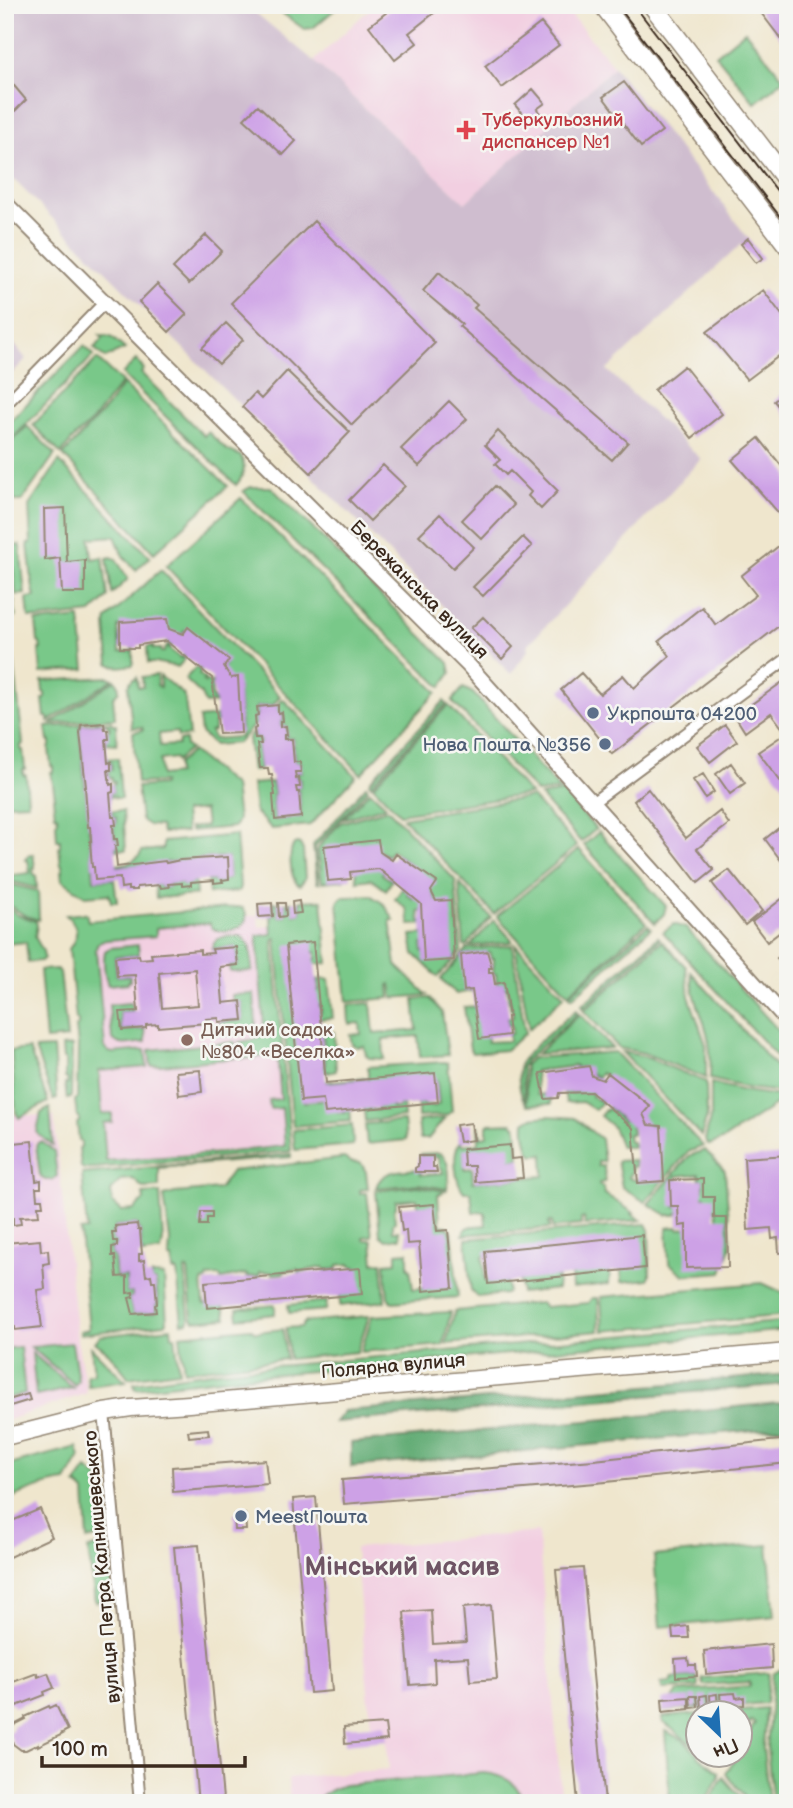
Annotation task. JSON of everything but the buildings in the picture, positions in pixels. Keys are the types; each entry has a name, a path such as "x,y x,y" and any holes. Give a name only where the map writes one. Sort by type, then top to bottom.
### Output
{"main road":[{"path":"603,5 788,246"},
{"path":"652,5 788,182"},
{"name":"Полярна вулиця","path":"5,1437 104,1412 131,1408 788,1352"}],"street":[{"name":"Бережанська вулиця","path":"5,203 470,666 788,1021"},
{"path":"5,405 105,302"},
{"path":"592,803 788,658"},
{"name":"вулиця Петра Калнишевського","path":"104,1412 140,1803"}],"shaded area":[{"path":"5,5 246,5 314,61 465,203 614,67 748,238 607,370 701,459 527,646 529,649 511,674 5,171"},
{"name":"Туберкульозний диспансер №1","path":"374,5 563,5 614,67 465,203 314,61"},
{"path":"5,332 26,359 5,381"},
{"name":"Дитячий садок №804 «Веселка»","path":"258,915 259,927 272,926 285,1146 106,1161 86,933"},
{"path":"5,1066 10,1115 54,1116 77,1340 87,1393 5,1421"},
{"path":"538,1532 562,1803 290,1803 288,1778 389,1769 385,1724 371,1725 355,1548"}],"green space":[{"path":"271,5 340,5 313,28 304,29"},
{"path":"745,31 784,79 755,103 716,55"},
{"path":"100,335 111,337 125,349 105,358 94,348 103,339"},
{"path":"84,346 94,355 9,442 5,436 5,426"},
{"path":"97,359 122,382 92,421 61,454 33,425"},
{"path":"136,360 144,369 141,373 204,436 208,432 227,450 241,456 244,471 236,485 122,374"},
{"path":"123,384 228,486 154,553 63,455 107,407"},
{"path":"27,426 55,454 22,501 14,501 8,446"},
{"path":"59,461 150,557 136,570 123,556 115,536 90,538 92,559 103,557 108,597 91,613 29,618 27,598 35,597 28,544 31,543 29,506"},
{"path":"251,487 271,487 449,663 451,673 441,687 243,491"},
{"path":"241,498 437,692 361,774 166,566"},
{"path":"20,545 25,594 16,595 10,546"},
{"path":"107,558 116,559 128,579 112,594"},
{"path":"161,570 280,696 273,705 257,707 256,723 238,743 214,745 201,733 199,718 217,716 214,731 210,732 214,739 240,737 238,688 221,671 226,664 185,630 180,635 132,626 118,627 120,652 132,651 133,648 133,665 117,667 109,663 107,619"},
{"path":"5,599 14,600 16,617 9,618 13,650 5,646"},
{"path":"80,618 85,669 41,673 41,649 36,622"},
{"path":"167,638 176,641 169,649 185,659 178,667 148,663 147,647 153,646 153,649 161,649 161,652 164,652 168,647"},
{"path":"5,649 13,653 23,744 23,775 26,775 28,803 5,804"},
{"path":"196,667 201,671 199,674 205,679 205,683 211,683 217,676 221,683 211,685 215,703 205,704 201,694 185,679"},
{"path":"157,675 157,685 160,687 160,676 183,694 189,736 178,737 177,732 159,734 160,746 178,745 179,741 185,740 190,749 176,761 175,758 160,760 161,776 177,774 177,764 192,751 234,786 238,820 234,827 190,831 190,828 206,826 204,810 184,812 186,832 162,833 160,826 149,825 141,820 137,787 162,785 163,782 137,783 133,732 143,730 142,727 132,728 128,686 137,677 138,687 143,687 142,677"},
{"path":"109,677 113,679 48,722 48,717 45,717 42,681"},
{"path":"115,680 119,691 113,697 115,718 50,724"},
{"path":"463,688 473,693 560,790 537,793 452,701"},
{"path":"283,699 356,776 310,825 272,829 255,812 252,784 272,782 275,820 301,817 297,792 300,778 296,778 296,773 301,772 300,762 295,762 293,738 285,739 286,726 280,727 280,722 284,721 283,713 278,713 278,705"},
{"path":"444,701 446,704 371,785 369,782"},
{"path":"448,705 530,794 400,814 373,786"},
{"path":"111,722 116,724 117,744 106,743 110,729 107,723 81,725 80,733 94,880 114,879 117,902 111,902 109,894 85,896 62,880 60,840 57,840 58,821 53,798 53,767 46,727"},
{"path":"254,731 254,738 260,738 261,744 257,745 260,770 252,771 248,738"},
{"path":"118,758 121,798 115,798 111,797 110,793 113,792 112,785 115,782 109,778 108,771 112,770 111,762 107,759"},
{"path":"366,786 368,789 315,847 317,883 313,845"},
{"path":"370,791 386,806 343,819"},
{"path":"563,792 596,829 581,842 540,796"},
{"path":"532,797 577,846 494,914 403,818"},
{"path":"388,809 455,880 461,951 438,977 414,954 411,935 424,934 425,943 422,944 423,952 426,952 436,904 429,891 430,880 392,850 388,856 380,852 343,869 344,880 322,882 318,849 340,823"},
{"path":"112,811 123,811 126,850 115,850 118,846 113,825 116,824 116,817 112,817"},
{"path":"599,832 666,906 664,914 655,923 584,845"},
{"path":"236,835 239,891 209,894 208,881 215,883 229,879 228,858 117,867 135,860 142,851 163,849 163,842"},
{"path":"297,843 303,850 305,879 300,885 295,880 291,864 292,848"},
{"path":"579,849 646,923 568,994 497,916"},
{"path":"33,854 37,888 5,880 5,873 6,876 30,873 26,860"},
{"path":"376,866 384,872 382,874 393,879 386,890 371,879 357,881 356,868"},
{"path":"195,882 196,895 156,898 155,885 160,885 161,888 168,887 169,884 190,885"},
{"path":"5,883 38,891 39,920 26,916 5,903"},
{"path":"459,883 491,917 466,946 464,946"},
{"path":"403,888 413,899 425,896 422,911 419,912 420,921 424,924 410,925 407,909 395,899"},
{"path":"370,895 384,904 394,920 390,920 396,965 427,995 393,998 391,984 390,998 347,1002 338,902 342,897"},
{"path":"322,900 328,963 314,964 316,952 312,951 302,1088 304,1102 329,1100 338,1113 345,1113 350,1109 351,1121 293,1126 276,938 273,939 291,1151 83,1169 77,1123 79,1116 75,1100 78,1020 69,949 76,931 66,915 86,913 88,921 237,907 243,908 246,916 242,926 229,931 213,929 210,923 156,928 156,936 107,940 97,945 105,1048 113,1053 145,1050 147,1067 99,1071 102,1114 112,1113 112,1122 103,1123 106,1161 285,1146 282,1108 270,1109 269,1100 281,1099 277,1055 241,1059 239,1042 257,1038 264,1029 257,936 272,934 273,902 278,903 279,917 286,916 285,903 292,902 294,914 301,913 300,901"},
{"path":"5,906 18,915 36,921 35,937 44,958 41,961 28,962 26,942 5,944"},
{"path":"494,920 511,942 470,946"},
{"path":"674,924 686,928 788,1041 788,1069 663,932"},
{"path":"648,925 651,928 572,998 569,995"},
{"path":"240,936 249,946 252,971 230,972 229,966 238,965 236,947 212,949 219,939"},
{"path":"658,937 660,939 583,1009 581,1006"},
{"path":"662,941 686,967 689,996 706,1045 706,1078 644,1053 619,1048 584,1011"},
{"path":"515,944 564,996 529,1029"},
{"path":"138,945 139,955 115,957 117,976 130,976 130,981 108,985 104,968 105,951"},
{"path":"512,945 525,1033 506,1050 472,1053 464,1007 485,1006 487,1042 509,1041 509,1034 512,1033 507,1018 513,1017 507,987 497,987 496,974 493,973 494,958 491,958 490,952 468,954 472,991 456,994 441,979 467,949"},
{"path":"57,969 60,972 67,1038 46,1040 40,970"},
{"path":"691,972 788,1080 788,1093 748,1088 710,1079 708,1039"},
{"path":"329,979 333,1018 318,1019 317,1013 321,1012 320,1005 317,1005 316,991 319,990 315,980"},
{"path":"254,994 256,1024 253,1028 242,1034 223,1035 220,1022 243,1020 241,1002 233,1002 232,995"},
{"path":"430,998 442,1012 448,1055 420,1057 418,1036 383,1039 384,1059 369,1058 364,1046 357,1047 352,1044 350,1035 361,1034 360,1023 349,1024 348,1005 371,1003 374,1034 417,1030 414,999"},
{"path":"130,1003 133,1011 120,1012 121,1030 145,1029 146,1042 123,1044 112,1038 109,1005"},
{"path":"576,1010 578,1013 525,1061 522,1067 525,1102 519,1084 520,1064 537,1044"},
{"path":"580,1014 612,1048 537,1054"},
{"path":"334,1032 336,1071 323,1072 325,1059 322,1059 321,1046 324,1045 320,1033"},
{"path":"235,1042 236,1058 151,1066 149,1050"},
{"path":"72,1046 71,1098 67,1099 65,1084 68,1084 62,1047"},
{"path":"53,1048 57,1099 53,1100 35,1049"},
{"path":"29,1049 48,1102 19,1118 16,1113 11,1051"},
{"path":"615,1052 703,1146 688,1152 645,1202 622,1187 617,1161 634,1160 635,1166 629,1175 632,1180 657,1178 652,1125 645,1125 601,1073 597,1078 583,1067 576,1066 535,1071 537,1095 549,1094 551,1091 551,1104 527,1105 525,1065 532,1058"},
{"path":"622,1052 643,1056 706,1082 707,1116 701,1136"},
{"path":"448,1063 452,1111 447,1115 418,1117 418,1103 433,1107 439,1104 437,1080 335,1087 324,1082 368,1078 368,1067"},
{"path":"711,1083 787,1097 724,1139 709,1145 705,1140 711,1115"},
{"path":"570,1089 570,1093 589,1090 592,1096 602,1102 595,1110 582,1102 566,1103 564,1090"},
{"path":"403,1104 404,1117 365,1121 364,1108 378,1110 378,1107 392,1105 392,1108 399,1108"},
{"path":"50,1108 53,1146 37,1133 41,1113"},
{"path":"609,1108 623,1121 638,1126 631,1127 632,1134 628,1134 633,1147 621,1147 613,1127 600,1116"},
{"path":"445,1118 428,1139 420,1139 418,1121"},
{"path":"531,1118 575,1118 601,1139 604,1162 598,1162 598,1166 604,1166 605,1182 599,1185 603,1187 605,1194 641,1220 585,1225 584,1218 581,1219 581,1225 553,1228 552,1222 549,1222 550,1228 463,1235 469,1227 486,1225 485,1212 473,1212 471,1192 464,1192 458,1181 455,1159 461,1141 462,1145 479,1143 478,1126 481,1137 487,1136 489,1124 512,1123 517,1128 519,1158 464,1151 465,1169 472,1168 473,1182 544,1176 543,1154 533,1155 530,1152 525,1122"},
{"path":"404,1121 406,1140 367,1144 365,1124"},
{"path":"352,1125 353,1145 295,1150 293,1130"},
{"path":"39,1142 54,1151 57,1176 52,1180 45,1180 40,1176 36,1145"},
{"path":"705,1150 725,1171 731,1247 722,1272 684,1275 669,1263 667,1228 718,1224 716,1209 706,1209 705,1196 701,1195 703,1180 700,1180 699,1174 677,1176 675,1207 681,1207 681,1213 667,1215 648,1204 689,1156"},
{"path":"440,1153 446,1160 448,1170 447,1189 419,1184 376,1188 383,1177 394,1172 420,1169 421,1175 443,1173 439,1157 422,1158 421,1154"},
{"path":"291,1154 291,1157 159,1168 159,1187 143,1188 133,1179 121,1180 111,1191 112,1202 122,1211 134,1210 144,1200 143,1194 160,1193 163,1241 161,1251 142,1254 137,1224 115,1226 116,1232 112,1232 117,1246 111,1247 116,1277 126,1277 127,1293 132,1293 129,1298 133,1314 156,1312 156,1281 152,1281 152,1275 164,1276 167,1322 80,1334 80,1331 89,1329 80,1231 87,1230 82,1174"},
{"path":"344,1158 361,1163 366,1172 368,1189 360,1190 360,1193 367,1193 372,1236 364,1237 364,1240 372,1240 374,1263 382,1262 385,1301 340,1306 340,1295 359,1291 356,1267 350,1264 338,1265 337,1269 325,1270 324,1267 299,1272 298,1269 273,1274 260,1272 259,1276 247,1277 246,1274 221,1279 220,1276 208,1277 202,1281 204,1304 223,1305 226,1318 194,1321 188,1269 185,1270 189,1320 182,1323 177,1271 173,1271 172,1258 169,1258 170,1240 164,1196 219,1189 232,1171"},
{"path":"418,1186 445,1191 438,1195 440,1225 448,1227 452,1232 458,1297 393,1302 388,1297 385,1263 397,1262 397,1253 408,1252 408,1268 413,1289 435,1287 417,1199 396,1201 393,1231 399,1231 400,1238 386,1240 380,1235 376,1191"},
{"path":"646,1224 649,1230 648,1279 622,1282 621,1270 489,1255 483,1256 485,1280 504,1281 508,1291 506,1294 477,1297 471,1291 466,1239"},
{"path":"607,1270 610,1273 609,1284 572,1288 571,1274"},
{"path":"556,1275 557,1289 521,1293 519,1279"},
{"path":"762,1283 788,1295 788,1304 778,1316 603,1331 601,1297"},
{"path":"592,1298 598,1298 599,1331 446,1344 455,1311 541,1303 545,1307 588,1303"},
{"path":"327,1301 326,1310 289,1313 288,1305"},
{"path":"275,1305 275,1314 238,1318 237,1309"},
{"path":"451,1312 443,1345 361,1352 372,1316"},
{"path":"369,1316 357,1352 289,1359 286,1328 301,1327 305,1322"},
{"path":"788,1321 788,1330 220,1379 135,1389 134,1383 217,1371"},
{"path":"171,1328 172,1336 175,1336 179,1371 129,1378 109,1353 95,1342 100,1336"},
{"path":"250,1328 256,1332 283,1329 286,1359 184,1371 180,1335"},
{"path":"72,1343 78,1380 75,1385 31,1347"},
{"path":"20,1347 25,1393 5,1399 5,1349"},
{"path":"91,1347 126,1381 88,1386 87,1375 94,1374"},
{"path":"32,1353 73,1388 36,1396"},
{"path":"788,1374 788,1384 335,1422 344,1411"},
{"path":"788,1402 788,1427 351,1467 351,1443"},
{"path":"77,1447 80,1457 66,1481 5,1500 5,1466"},
{"path":"87,1469 100,1479 107,1535 88,1540 85,1492 76,1484"},
{"path":"108,1544 113,1598 95,1602 88,1549"},
{"path":"768,1545 775,1616 660,1627 654,1556"},
{"path":"788,1665 788,1803 773,1803 767,1748 773,1674"},
{"path":"769,1673 766,1703 754,1704 754,1700 684,1700 684,1709 663,1711 678,1692 750,1686 750,1682 703,1685 702,1678"},
{"path":"697,1676 698,1687 662,1689 661,1683 671,1682 671,1678"},
{"path":"766,1708 763,1748 769,1803 751,1803 726,1774 728,1770 754,1770 754,1709"},
{"path":"684,1715 684,1738 663,1722 663,1717"},
{"path":"665,1731 684,1741 684,1770 719,1772 719,1777 704,1803 670,1803"},
{"path":"484,1773 509,1781 518,1790 524,1803 317,1803 325,1794 344,1785"},
{"path":"723,1777 746,1803 708,1803"}],"tram line":[{"path":"617,5 788,227"},
{"path":"634,5 788,205"}],"place":[{"name":"Туберкульозний диспансер №1","path":"466,130"},
{"name":"Укрпошта 04200","path":"593,713"},
{"name":"Нова Пошта №356","path":"605,744"},
{"name":"Дитячий садок №804 «Веселка»","path":"187,1040"},
{"name":"MeestПошта","path":"241,1516"}],"district":[{"name":"Мінський масив","path":"402,1566"}]}
